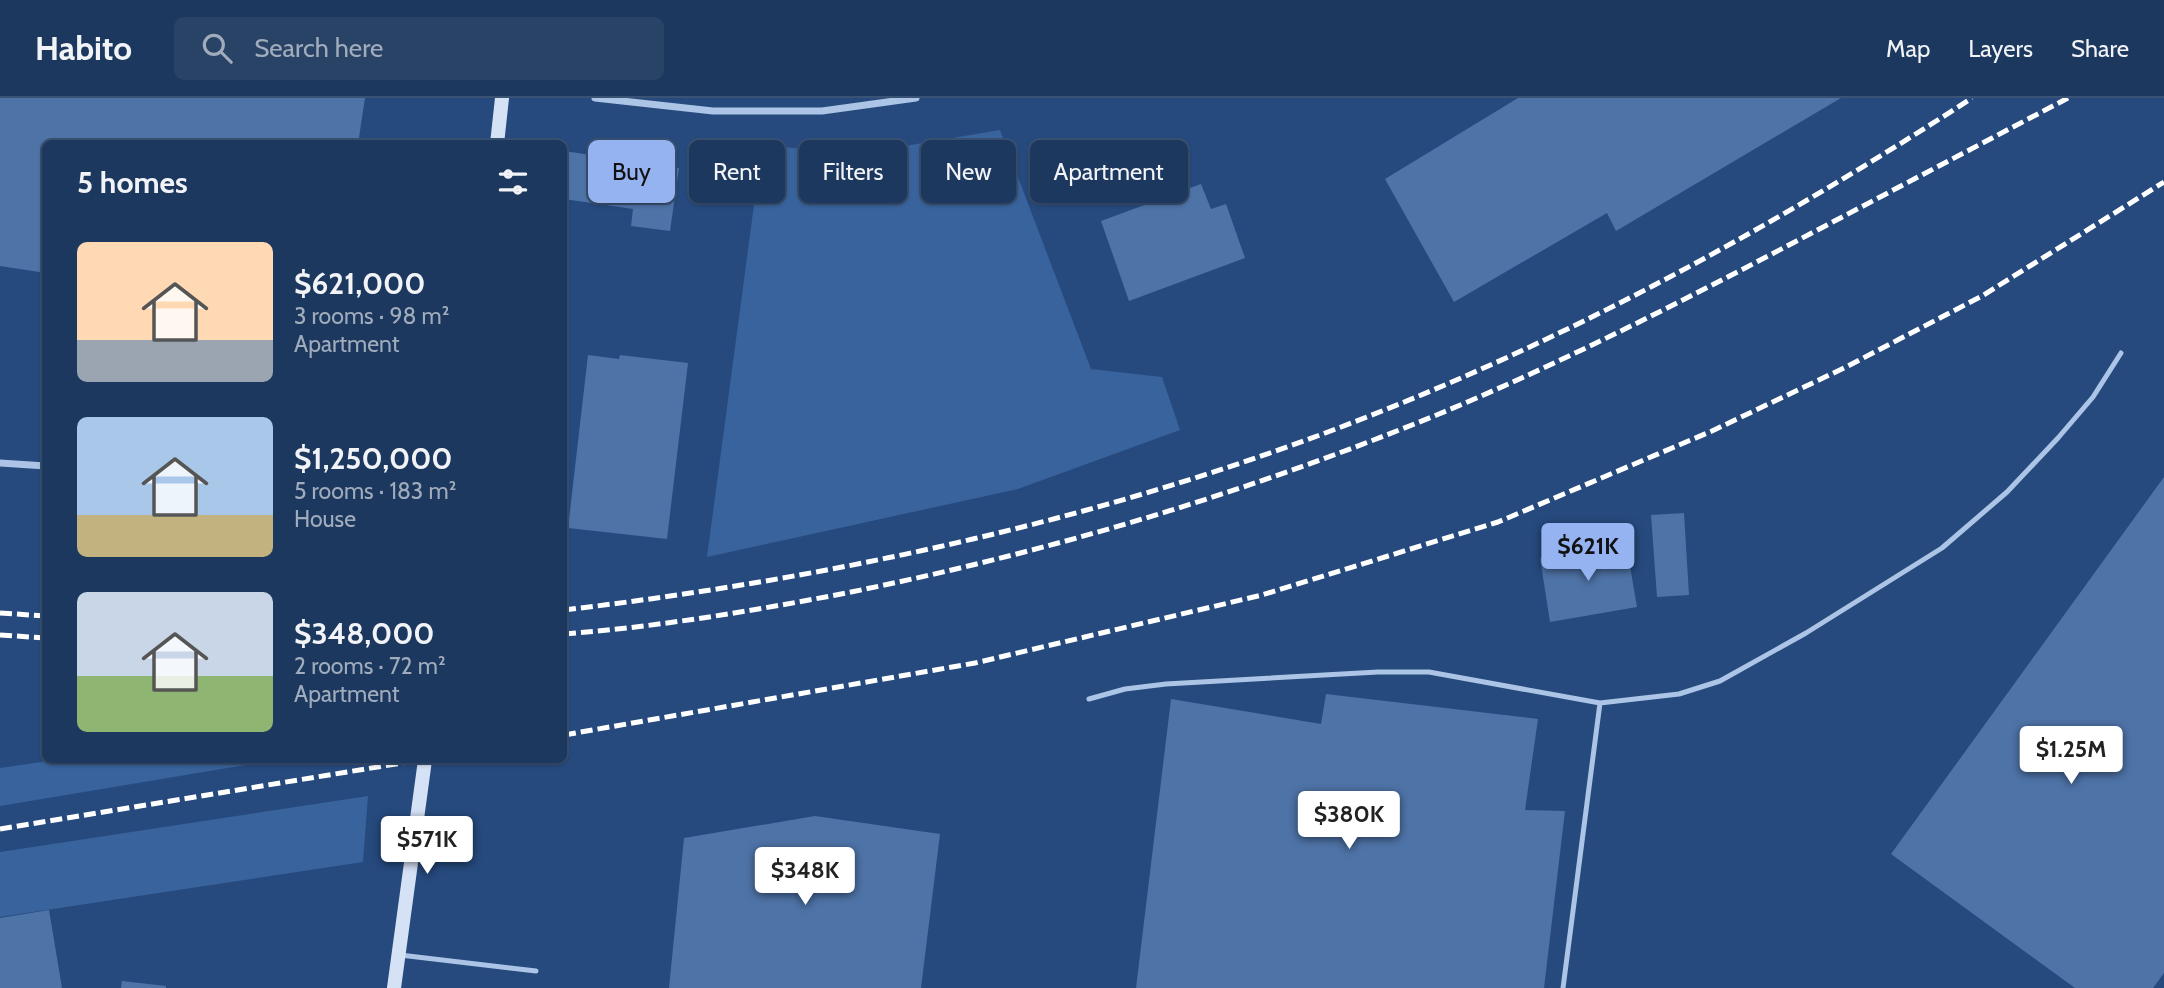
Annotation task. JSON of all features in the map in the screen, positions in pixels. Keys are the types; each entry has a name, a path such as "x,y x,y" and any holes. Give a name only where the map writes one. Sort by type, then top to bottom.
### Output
{"main road":[{"path":"497,140 502,98"},
{"path":"394,988 425,763"}],"street":[{"path":"595,98 713,111 822,111 916,98"},
{"path":"0,463 42,466"}],"lane":[{"path":"1089,699 1125,689 1166,684 1378,672 1429,672 1600,703 1679,694 1720,681 1806,633 1942,548 2007,492 2058,438 2093,397 2121,352"},
{"path":"1563,988 1600,703"},
{"path":"399,955 536,971"}],"shaded area":[{"path":"1000,130 1004,140 940,140"},
{"path":"921,143 921,203 1016,203 1016,172 1091,369 1162,377 1180,430 1018,489 707,557 754,203 785,203 785,147 799,149 799,203 907,203 907,146"},
{"path":"42,762 257,763 0,806 0,768"},
{"path":"368,796 363,862 0,917 0,852"}],"building":[{"path":"0,98 365,98 359,140 42,140 42,272 0,266"},
{"path":"1518,98 1841,98 1616,231 1607,213 1454,302 1385,179"},
{"path":"567,151 588,155 588,202 567,199"},
{"path":"675,167 679,168 675,196"},
{"path":"1201,184 1211,209 1226,204 1245,258 1129,301 1101,221 1150,203 1188,203 1188,189"},
{"path":"592,203 674,203 670,231 631,226 633,209"},
{"path":"588,355 619,359 620,355 688,363 667,539 568,528"},
{"path":"2164,477 2164,973 2153,988 2075,988 1891,854"},
{"path":"1684,513 1689,595 1657,597 1651,515"},
{"path":"1626,543 1637,607 1550,622 1540,558"},
{"path":"1326,694 1538,719 1525,810 1565,811 1544,988 1136,988 1171,699 1321,724"},
{"path":"815,816 940,834 921,988 669,988 684,838"},
{"path":"49,910 62,988 0,988 0,918"},
{"path":"122,981 166,986 166,988 121,988"}],"railway":[{"path":"567,610 773,580 979,538 1183,482 1283,448 1459,379 1611,308 1758,229 1972,98"},
{"path":"567,634 734,613 913,579 1066,541 1217,496 1292,470 1484,395 1660,312 2068,98"},
{"path":"567,734 975,663 1262,595 1498,522 1712,431 1846,367 1982,296 2164,182"},
{"path":"0,613 42,616"},
{"path":"0,635 42,638"},
{"path":"0,829 402,763"}]}
